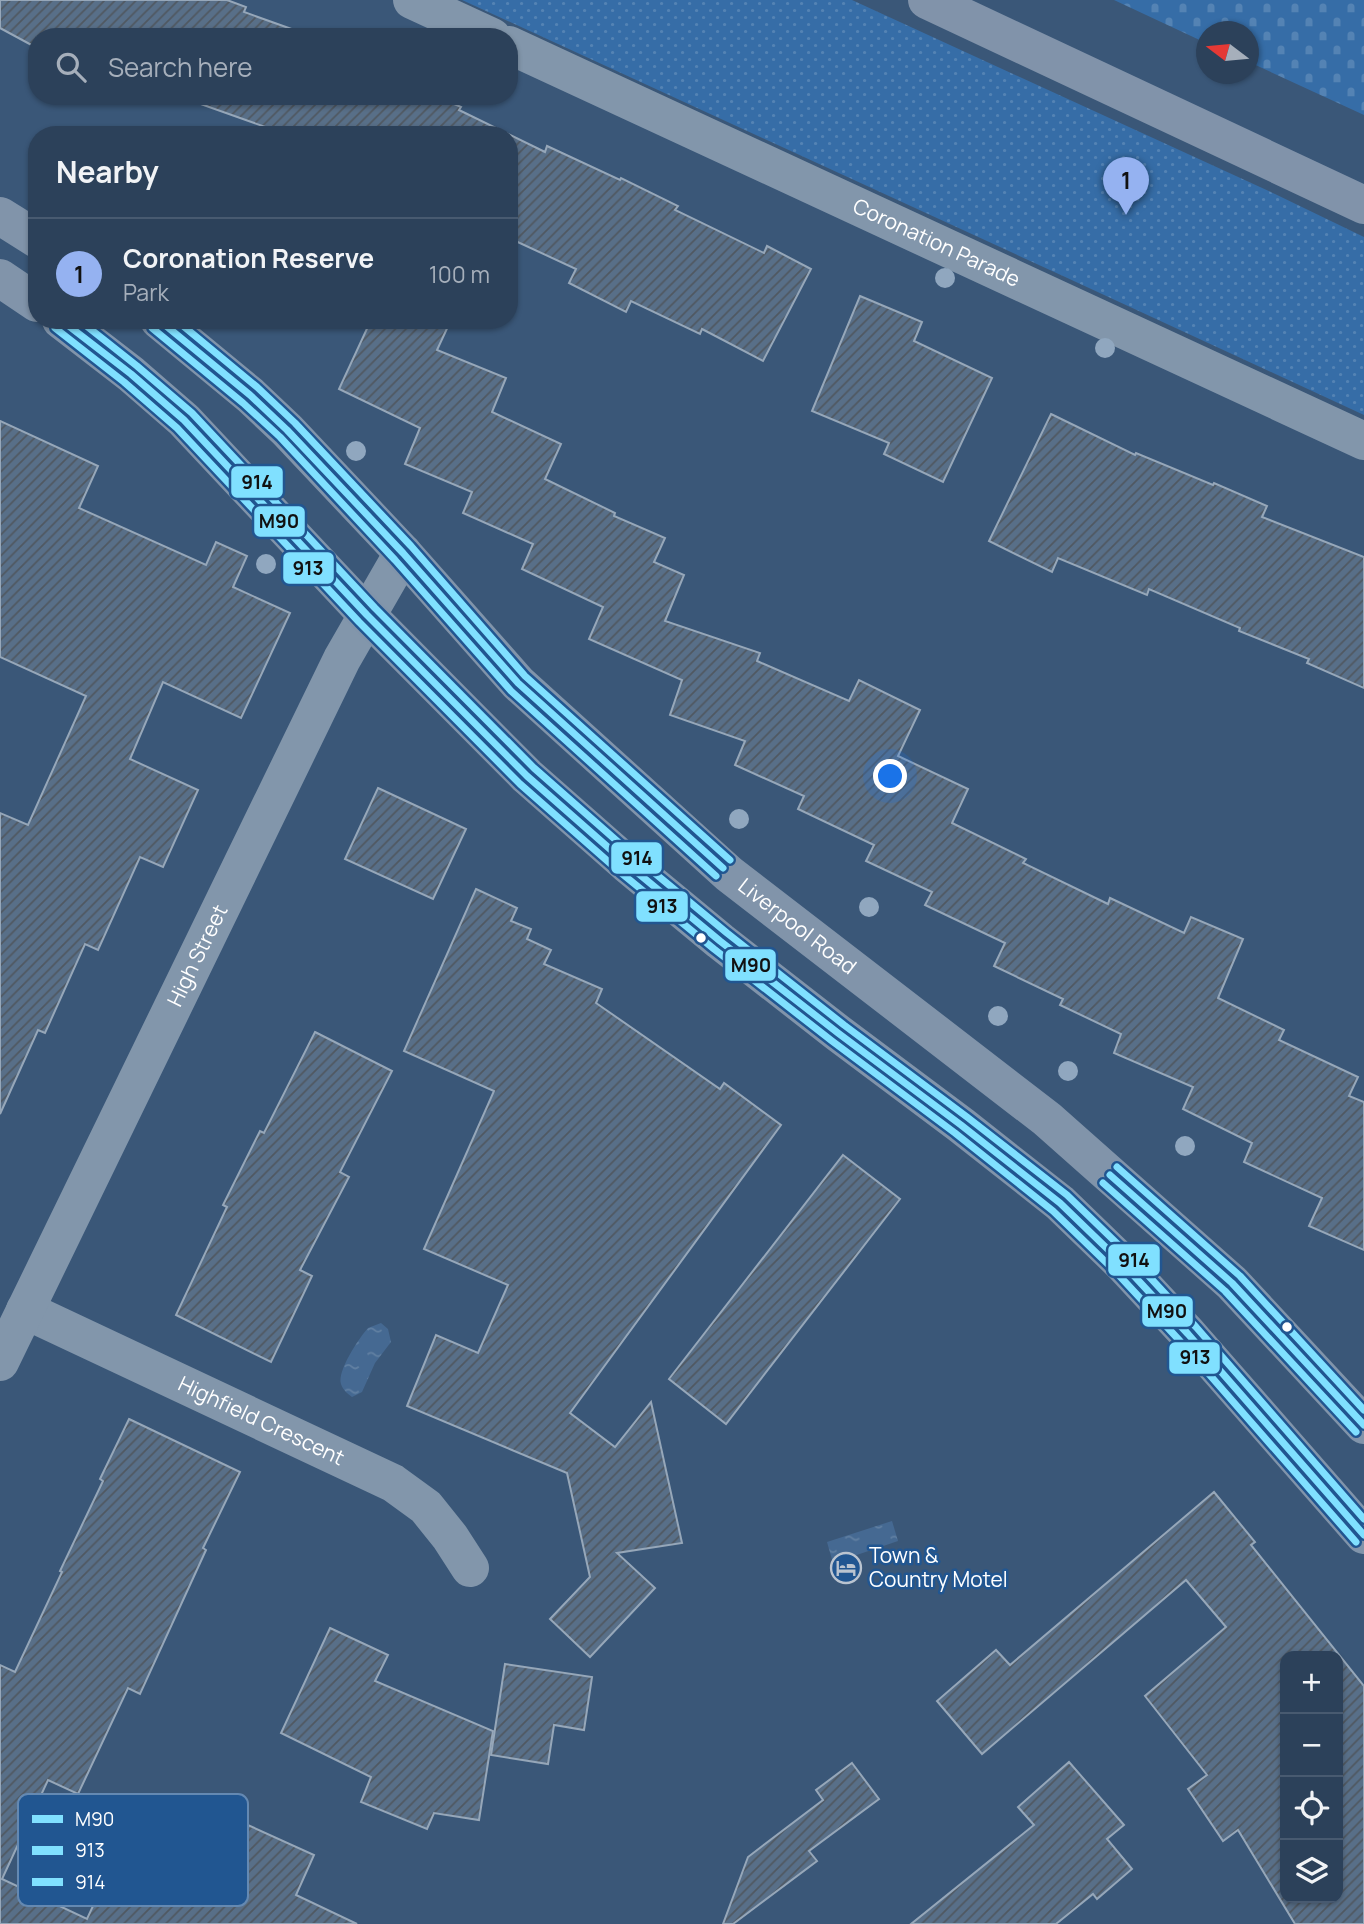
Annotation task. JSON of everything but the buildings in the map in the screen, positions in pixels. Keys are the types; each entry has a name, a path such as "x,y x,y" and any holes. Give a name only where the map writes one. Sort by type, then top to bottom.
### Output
{"highway":[{"path":"0,216 28,233"},
{"path":"0,278 28,297"},
{"path":"73,329 184,420 367,615 527,776 627,864 730,949 1060,1203 1123,1264 1188,1334 1364,1535"},
{"name":"Liverpool Road","path":"171,329 260,404 403,553 518,683 729,874 1047,1119 1232,1283 1364,1425"}],"main road":[{"path":"928,0 1364,205"}],"street":[{"path":"412,0 473,28"},
{"name":"Coronation Parade","path":"518,49 1364,440"},
{"name":"High Street","path":"0,1362 342,659 403,553"},
{"name":"Highfield Crescent","path":"25,1310 393,1483 426,1507 470,1568"}],"green space":[{"path":"462,0 852,0 1275,194 1364,237 1364,415 1063,276"},
{"path":"1114,0 1364,0 1364,115 1259,67 1259,21 1196,21 1196,38"}],"water":[{"path":"381,1323 388,1329 391,1342 375,1363 362,1392 352,1397 341,1384 342,1371 368,1328"},
{"path":"892,1521 898,1541 833,1563 827,1542"}],"transit line":[{"name":"913","path":"56,329 177,428 359,622 520,784 620,872 714,949 1053,1211 1115,1271 1180,1341 1356,1542"},
{"name":"M90","path":"73,329 184,420 367,615 527,776 720,941 1060,1203 1123,1264 1188,1334 1364,1535"},
{"name":"914","path":"90,329 192,413 375,608 534,768 727,933 1067,1195 1131,1257 1196,1327 1364,1519"},
{"name":"913","path":"153,329 280,437 395,560 511,691 716,876"},
{"name":"M90","path":"170,329 250,395 287,430 403,553 518,683 723,868"},
{"name":"914","path":"187,329 257,387 295,423 411,546 525,676 730,860"},
{"name":"914","path":"1117,1167 1240,1276 1364,1410"},
{"name":"M90","path":"1110,1175 1232,1283 1364,1425"},
{"name":"913","path":"1103,1183 1225,1291 1356,1432"}],"place":[{"name":"Coronation Reserve","path":"1126,215"},
{"name":"Town & Country Motel","path":"846,1568"}]}
